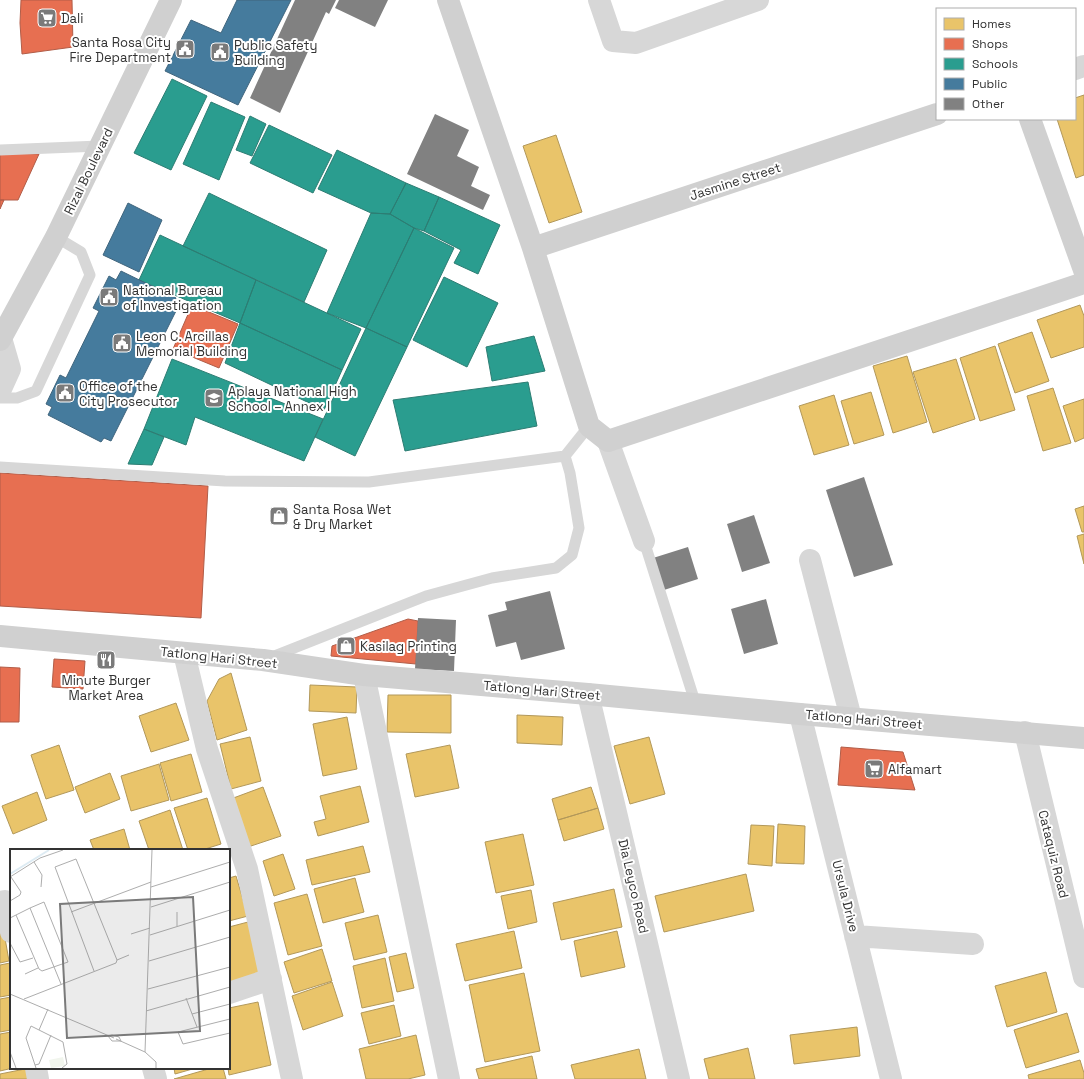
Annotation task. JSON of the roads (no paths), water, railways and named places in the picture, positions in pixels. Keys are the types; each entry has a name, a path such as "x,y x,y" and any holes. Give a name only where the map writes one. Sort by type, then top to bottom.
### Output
{"street":[{"name":"Rizal Boulevard","path":"0,339 56,237 171,0"},
{"path":"448,0 533,248 589,426 608,441 644,541"},
{"path":"598,0 613,41 636,43 758,0"},
{"name":"Jasmine Street","path":"533,248 936,114"},
{"path":"1030,120 1084,270"},
{"path":"608,441 1084,283"},
{"path":"0,339 10,369 0,391"},
{"path":"810,560 851,718"},
{"name":"Tatlong Hari Street","path":"0,636 263,660 364,675 1084,738"},
{"path":"184,653 207,749 247,869 292,1079"},
{"path":"364,675 449,1079"},
{"name":"Dia Leyco Road","path":"588,694 679,1079"},
{"name":"Ursula Drive","path":"800,714 891,1079"},
{"name":"Cataquiz Road","path":"1025,732 1084,977"},
{"path":"0,902 5,901 10,927"},
{"path":"855,936 973,944"},
{"path":"230,993 271,979"},
{"path":"36,1069 38,1079"},
{"path":"154,1069 156,1079"}],"lane":[{"path":"0,150 100,146"},
{"path":"0,398 17,398 36,391 90,275 81,252 56,237"},
{"path":"0,467 226,481 369,482 566,456 589,426"},
{"path":"263,660 426,596 492,578 556,568 572,555 579,528 566,456"},
{"path":"644,541 696,705"}],"place":[{"name":"Dali","path":"47,18"},
{"name":"Santa Rosa City Fire Department","path":"185,49"},
{"name":"Public Safety Building","path":"220,52"},
{"name":"National Bureau of Investigation","path":"109,297"},
{"name":"Leon C. Arcillas Memorial Building","path":"122,343"},
{"name":"Office of the City Prosecutor","path":"65,393"},
{"name":"Aplaya National High School – Annex I","path":"214,398"},
{"name":"Santa Rosa Wet & Dry Market","path":"279,516"},
{"name":"Kasilag Printing","path":"346,646"},
{"name":"Minute Burger Market Area","path":"106,660"},
{"name":"Alfamart","path":"874,769"}]}
